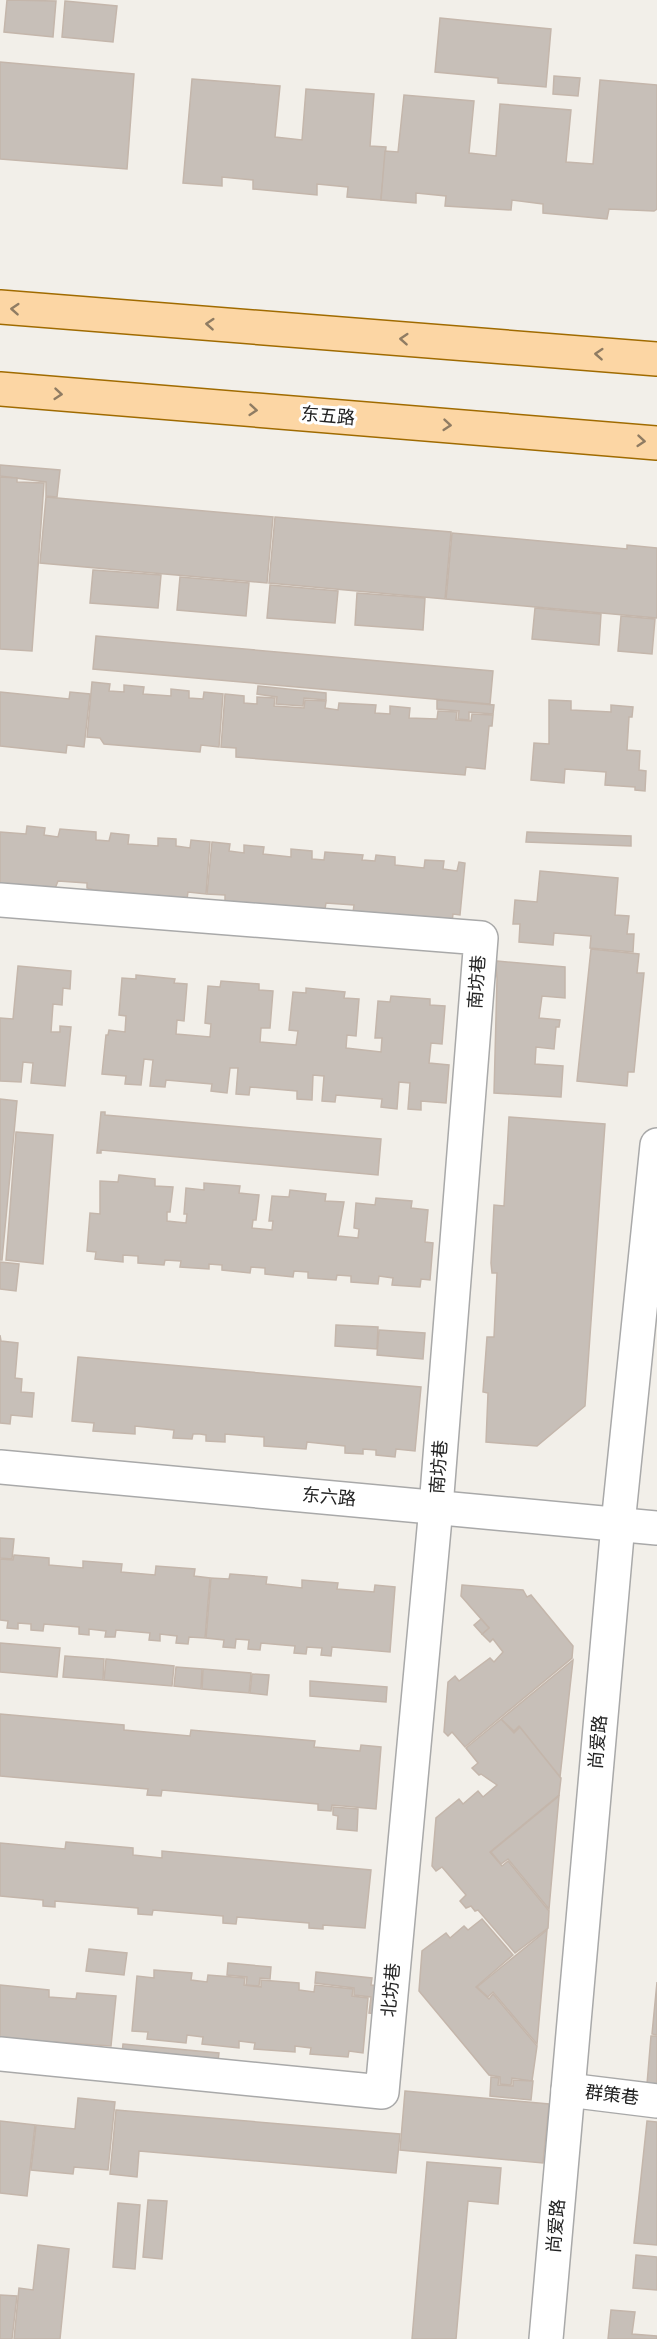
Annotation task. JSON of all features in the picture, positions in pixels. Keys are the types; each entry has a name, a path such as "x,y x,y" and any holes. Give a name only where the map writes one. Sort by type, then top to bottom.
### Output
{"main road":[{"path":"0,307 657,359"},
{"name":"东五路","path":"0,389 657,443"}],"street":[{"name":"南坊巷","path":"0,900 481,938 436,1507"},
{"name":"尚爱路","path":"546,2339 618,1524 657,1145"},
{"name":"东六路","path":"0,1467 657,1528"},
{"name":"北坊巷","path":"0,2054 382,2092 436,1507"},
{"name":"群策巷","path":"568,2090 657,2100"}],"building":[{"path":"7,0 56,1 53,37 4,32"},
{"path":"65,1 117,6 113,42 62,37"},
{"path":"440,18 551,29 546,87 498,83 498,78 435,72"},
{"path":"0,62 134,74 127,169 0,159"},
{"path":"554,76 580,78 578,96 553,94"},
{"path":"192,79 280,86 275,137 302,140 306,89 374,94 370,146 386,147 381,200 347,197 348,187 317,184 317,195 253,189 253,180 222,177 222,186 183,183"},
{"path":"600,80 657,85 657,209 654,211 609,209 607,219 543,213 543,204 512,200 511,210 445,206 446,196 416,193 416,203 381,200 385,151 398,152 404,95 474,101 469,153 496,156 500,104 571,110 566,162 593,164"},
{"path":"0,465 60,470 57,497 46,496 46,482 0,476"},
{"path":"0,477 17,478 17,482 44,483 32,651 0,649"},
{"path":"46,497 273,517 267,583 40,563"},
{"path":"275,517 451,532 445,599 269,583"},
{"path":"452,533 627,549 627,545 657,548 657,618 446,599"},
{"path":"93,570 161,575 158,608 90,603"},
{"path":"180,577 249,583 246,616 177,610"},
{"path":"270,585 338,591 335,623 267,618"},
{"path":"357,593 425,598 423,630 355,625"},
{"path":"535,608 601,614 599,645 532,639"},
{"path":"621,616 655,619 652,654 618,651"},
{"path":"96,636 493,671 490,704 93,669"},
{"path":"92,682 110,684 109,691 124,692 124,685 144,687 143,694 171,696 171,689 189,691 189,698 203,699 204,692 223,694 219,747 201,745 200,752 104,744 100,738 87,737"},
{"path":"258,686 326,693 326,700 304,698 303,706 276,704 277,697 257,694"},
{"path":"0,692 69,699 70,692 90,694 84,747 67,745 66,753 0,746"},
{"path":"225,694 244,696 244,703 257,704 257,697 275,698 274,706 304,708 305,700 326,701 325,708 338,710 339,703 376,705 375,713 390,714 390,706 410,708 409,718 437,719 438,711 457,712 456,720 471,721 472,714 493,715 492,726 489,726 485,769 466,767 465,775 236,757 236,748 221,747"},
{"path":"437,700 494,705 493,714 469,712 469,720 458,719 459,711 437,709"},
{"path":"549,700 571,701 571,710 611,712 611,705 633,707 632,717 629,717 627,750 640,751 639,770 646,771 645,791 635,790 635,787 605,785 606,772 565,769 564,783 531,780 534,743 549,744"},
{"path":"27,826 45,828 44,835 58,837 60,829 96,832 96,840 109,841 111,833 129,835 128,844 158,846 158,838 176,839 176,846 190,848 191,840 210,842 206,894 188,892 187,899 94,890 87,888 87,883 58,881 54,891 0,885 0,832 26,834"},
{"path":"527,832 631,836 631,846 526,842"},
{"path":"212,842 230,844 229,851 244,853 244,845 264,847 263,854 291,857 291,849 312,851 312,859 324,860 325,852 363,855 362,860 375,861 376,855 395,857 395,865 424,868 425,860 444,861 443,869 457,871 459,862 465,863 460,915 453,914 452,922 353,912 354,905 326,903 325,909 321,908 320,911 225,902 225,895 207,894"},
{"path":"540,871 618,878 615,915 629,916 627,934 634,934 633,952 590,948 591,936 554,933 553,945 519,942 520,924 513,924 515,900 537,902"},
{"path":"591,949 639,954 637,973 644,973 634,1072 628,1072 627,1086 577,1081"},
{"path":"497,961 565,967 565,998 542,996 539,1018 560,1020 559,1027 556,1027 554,1049 536,1047 535,1064 563,1066 561,1097 494,1093 497,979 496,967 491,965 496,965"},
{"path":"18,966 71,971 70,989 63,988 62,1005 53,1004 51,1032 60,1032 60,1026 71,1027 65,1086 31,1083 33,1063 23,1062 21,1082 0,1081 0,1018 13,1019"},
{"path":"136,975 175,979 174,983 187,984 184,1021 177,1020 176,1034 210,1037 211,1024 205,1023 208,986 220,987 221,981 259,984 259,990 273,991 270,1028 261,1028 260,1042 296,1045 298,1031 289,1030 293,992 306,993 306,988 345,992 344,998 359,999 356,1036 347,1035 346,1048 381,1052 382,1038 375,1038 378,1001 390,1002 391,996 430,999 430,1005 445,1006 442,1044 431,1043 429,1063 449,1065 446,1103 421,1101 421,1110 408,1109 410,1083 399,1082 397,1109 381,1107 382,1099 336,1095 335,1102 322,1101 324,1076 313,1075 312,1100 297,1099 297,1091 250,1087 249,1095 236,1094 238,1068 230,1068 227,1093 211,1091 212,1084 166,1080 165,1087 150,1086 153,1060 144,1059 141,1085 125,1084 126,1076 102,1074 106,1035 109,1030 125,1032 126,1016 119,1015 122,978 136,979"},
{"path":"0,1099 17,1101 2,1260 0,1260"},
{"path":"101,1112 105,1112 105,1115 381,1139 378,1175 101,1150 101,1153 97,1153"},
{"path":"509,1117 605,1124 585,1406 537,1446 486,1442 488,1393 483,1392 487,1337 494,1337 497,1273 492,1273 491,1263 494,1205 504,1206"},
{"path":"16,1132 53,1135 43,1264 6,1260"},
{"path":"119,1175 155,1179 155,1186 173,1187 167,1221 186,1223 187,1214 184,1214 186,1188 204,1190 204,1183 240,1186 239,1193 259,1195 256,1220 253,1220 252,1228 272,1230 273,1221 269,1221 272,1196 289,1197 290,1190 326,1194 325,1201 344,1202 338,1236 358,1238 359,1229 354,1228 356,1203 375,1205 376,1198 412,1201 411,1208 428,1210 425,1242 433,1243 430,1280 421,1279 420,1287 392,1285 393,1278 379,1276 378,1284 351,1282 351,1276 337,1275 336,1280 308,1278 308,1272 294,1271 293,1277 265,1274 265,1268 251,1267 250,1273 222,1270 222,1265 209,1264 209,1269 180,1267 181,1261 165,1260 164,1265 138,1263 138,1256 123,1255 123,1262 95,1259 96,1252 87,1251 90,1213 100,1214 100,1181 118,1182"},
{"path":"0,1262 19,1264 16,1291 0,1289"},
{"path":"336,1325 378,1327 377,1349 335,1346"},
{"path":"379,1330 425,1333 423,1359 377,1355"},
{"path":"0,1335 1,1341 18,1343 15,1378 22,1379 21,1392 34,1393 32,1417 11,1415 10,1424 0,1423"},
{"path":"78,1357 421,1387 415,1451 396,1449 395,1457 376,1455 376,1450 363,1449 363,1454 345,1453 345,1446 307,1442 306,1449 264,1446 264,1437 225,1434 225,1442 206,1441 206,1435 193,1434 192,1439 173,1438 174,1430 135,1426 135,1434 93,1431 94,1423 72,1421"},
{"path":"0,1538 14,1539 12,1559 0,1558"},
{"path":"14,1555 49,1558 49,1565 83,1568 83,1561 122,1564 121,1572 155,1575 156,1566 195,1569 194,1576 210,1578 205,1638 189,1637 188,1644 176,1643 177,1636 160,1634 160,1641 149,1640 150,1633 116,1630 115,1637 105,1637 106,1631 89,1629 89,1635 79,1634 79,1627 44,1624 43,1631 31,1630 31,1624 18,1623 18,1629 7,1628 8,1621 0,1620 0,1559 13,1560"},
{"path":"230,1574 267,1577 266,1584 302,1588 302,1580 338,1583 337,1589 374,1592 375,1585 395,1587 390,1652 332,1647 331,1656 321,1655 322,1648 307,1647 306,1654 294,1653 295,1646 261,1643 260,1650 248,1649 249,1640 236,1639 235,1648 223,1647 224,1640 206,1638 211,1578 229,1579"},
{"path":"462,1585 523,1590 527,1597 531,1595 573,1646 572,1658 465,1747 452,1732 448,1736 444,1732 448,1682 455,1676 459,1681 490,1658 494,1662 503,1652 493,1639 490,1642 482,1634 489,1628 461,1596"},
{"path":"481,1619 489,1628 482,1634 474,1625"},
{"path":"0,1643 60,1648 57,1677 0,1672"},
{"path":"65,1656 104,1659 103,1680 63,1677"},
{"path":"106,1659 174,1666 172,1686 104,1680"},
{"path":"573,1660 559,1795 490,1852 502,1866 508,1861 549,1911 548,1928 515,1953 478,1910 475,1911 471,1906 466,1908 460,1901 466,1895 442,1867 436,1871 432,1866 436,1818 459,1799 463,1804 478,1791 483,1797 497,1785 481,1774 479,1775 472,1768 478,1763 466,1748 501,1719","holes":["501,1719 514,1731 520,1727 514,1733"]},
{"path":"176,1667 202,1669 201,1689 174,1686"},
{"path":"203,1669 251,1673 249,1693 202,1689"},
{"path":"252,1674 269,1675 267,1695 250,1693"},
{"path":"310,1681 387,1687 386,1702 310,1696"},
{"path":"0,1714 124,1725 124,1730 190,1736 191,1730 315,1741 314,1747 360,1751 361,1745 381,1747 376,1809 332,1805 331,1811 318,1810 318,1804 162,1790 161,1796 147,1795 148,1789 0,1776"},
{"path":"559,1796 549,1909 508,1859 501,1864 491,1852"},
{"path":"333,1807 358,1809 357,1831 337,1829 338,1816 333,1815"},
{"path":"66,1842 133,1848 133,1855 162,1858 162,1851 371,1870 365,1928 323,1925 323,1929 309,1928 309,1923 237,1917 236,1924 223,1923 223,1916 153,1910 152,1915 138,1914 138,1908 55,1901 55,1907 43,1906 43,1900 0,1896 0,1843 65,1849"},
{"path":"482,1919 513,1955 476,1987 489,1999 493,1994 537,2046 532,2081 512,2078 511,2085 500,2084 500,2077 489,2075 419,1991 422,1951 446,1933 450,1938 464,1926 468,1930"},
{"path":"547,1930 537,2044 493,1992 488,1997 477,1987"},
{"path":"89,1949 127,1953 124,1975 86,1971"},
{"path":"228,1963 271,1967 270,1979 260,1978 259,1986 246,1985 247,1977 227,1975"},
{"path":"154,1970 192,1973 191,1980 207,1982 208,1975 245,1978 244,1985 261,1987 261,1980 299,1983 299,1990 314,1992 315,1985 353,1989 352,1996 368,1998 363,2053 349,2051 348,2057 310,2054 311,2048 295,2046 295,2052 254,2049 255,2043 239,2041 239,2048 202,2044 203,2037 187,2035 186,2043 147,2039 148,2032 132,2031 137,1976 154,1978"},
{"path":"316,1972 372,1978 371,1985 380,1986 377,2014 369,2013 371,1997 354,1995 354,1988 315,1983"},
{"path":"657,1982 657,2035 652,2034"},
{"path":"0,1985 49,1990 49,1997 76,1999 77,1993 116,1996 111,2046 54,2042 53,2053 0,2048"},
{"path":"651,2036 657,2036 657,2085 647,2084"},
{"path":"123,2044 219,2053 218,2061 122,2053"},
{"path":"491,2077 499,2078 498,2085 513,2086 513,2080 533,2081 531,2100 490,2096"},
{"path":"405,2091 549,2104 543,2163 400,2150"},
{"path":"78,2098 115,2102 108,2170 74,2167 73,2174 31,2170 36,2125 75,2129"},
{"path":"116,2110 400,2134 396,2173 139,2151 137,2177 110,2174"},
{"path":"0,2121 35,2125 27,2196 0,2193"},
{"path":"647,2121 657,2122 657,2245 634,2243"},
{"path":"427,2162 501,2168 498,2204 468,2201 456,2339 412,2339"},
{"path":"148,2200 167,2201 162,2259 143,2257"},
{"path":"118,2203 140,2205 135,2269 113,2267"},
{"path":"38,2245 69,2249 60,2339 14,2339 19,2288 33,2290"},
{"path":"636,2255 657,2257 657,2290 633,2288"},
{"path":"0,2295 17,2296 12,2339 0,2339"},
{"path":"611,2310 635,2312 632,2334 657,2336 657,2339 608,2339"}]}
